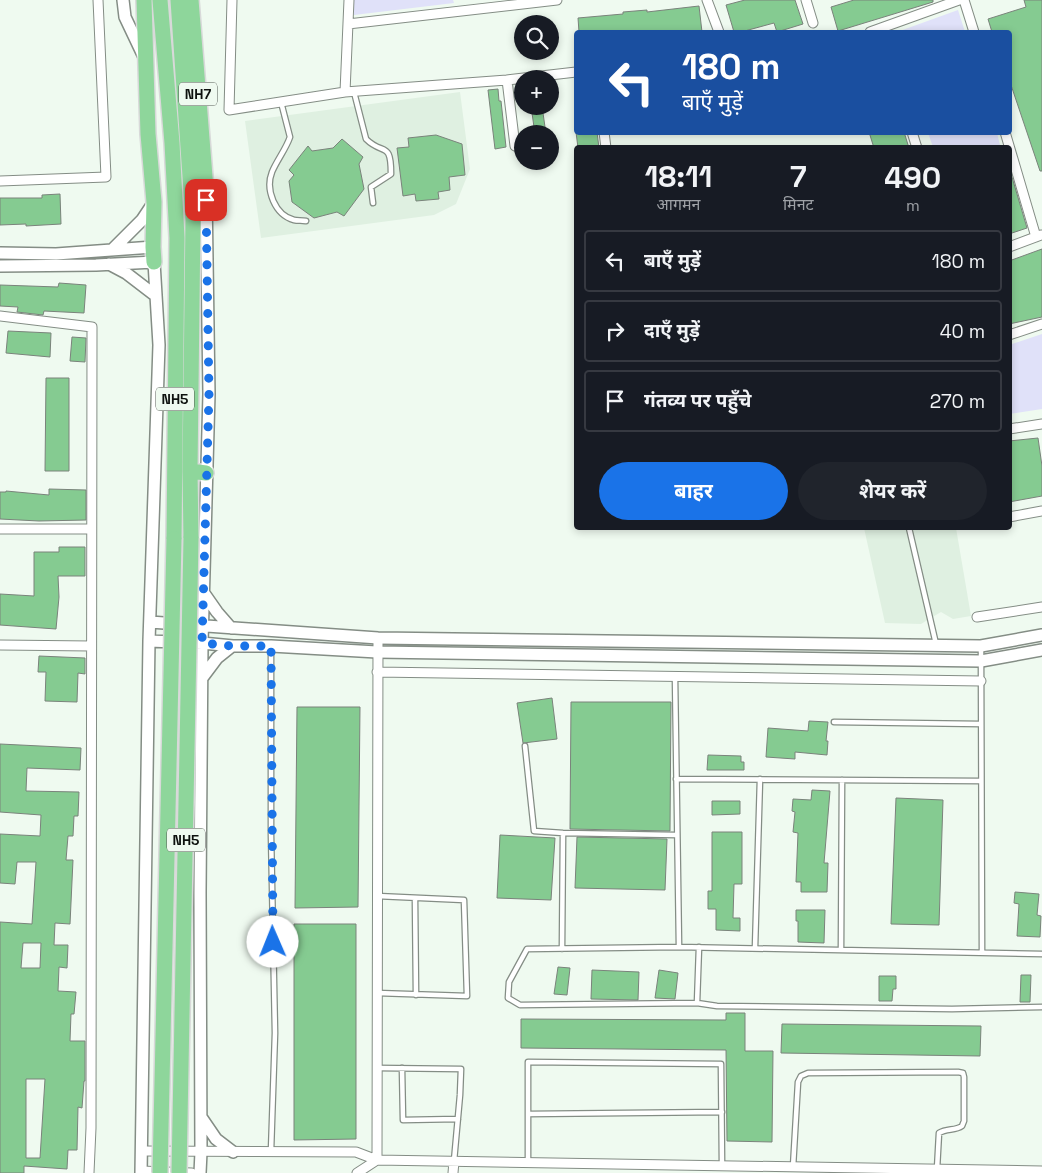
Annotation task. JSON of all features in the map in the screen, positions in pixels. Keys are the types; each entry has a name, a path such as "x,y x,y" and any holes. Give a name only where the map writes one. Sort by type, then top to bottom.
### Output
{"highway":[{"path":"144,0 148,134 154,202 154,262"},
{"name":"NH5","path":"160,0 172,143 176,238 174,539 160,1173"},
{"name":"NH5","path":"178,0 193,220 191,538 179,1173"},
{"name":"NH7","path":"191,0 206,189 193,220"},
{"path":"146,58 164,53"},
{"path":"190,471 206,473"}],"street":[{"path":"0,181 106,177 98,0"},
{"path":"123,0 125,18 146,58"},
{"path":"232,0 229,110 350,92 507,80 574,72"},
{"path":"349,0 350,92"},
{"path":"462,0 466,10"},
{"path":"348,24 557,0"},
{"path":"708,0 717,30"},
{"path":"806,0 813,23"},
{"path":"883,30 958,0"},
{"path":"964,0 973,30"},
{"path":"507,80 514,138"},
{"path":"1012,160 1039,236 1012,246"},
{"path":"200,1173 202,625 209,394 206,189"},
{"path":"112,250 142,220 154,202"},
{"path":"0,253 56,254 153,247"},
{"path":"0,266 154,262 159,344 149,641 141,1172 192,1173"},
{"path":"109,264 126,273 156,296"},
{"path":"0,316 92,327 90,646 91,1128 88,1173"},
{"path":"1012,334 1042,324"},
{"path":"1012,429 1042,424"},
{"path":"1012,516 1042,511"},
{"path":"0,529 91,529"},
{"path":"203,592 231,628"},
{"path":"977,617 1042,606"},
{"path":"150,622 378,638 981,646 1042,635"},
{"path":"377,1160 378,638"},
{"path":"149,641 377,652 981,661 1042,650"},
{"path":"0,645 90,646"},
{"path":"202,678 218,658 232,646"},
{"path":"377,672 981,681"},
{"path":"201,1118 216,1139 233,1152"},
{"path":"141,1151 356,1152 377,1160 528,1162 663,1169 722,1166 748,1170 937,1169 1042,1171"},
{"path":"357,1173 377,1160"},
{"path":"453,1173 454,1161"}],"lane":[{"path":"350,92 366,139 388,151 390,155 391,174 371,187 373,203"},
{"path":"281,102 290,137 272,171 269,180 269,190 278,210 294,220 306,221"},
{"path":"909,530 936,646"},
{"path":"270,1151 275,1032 272,902 271,646"},
{"path":"981,646 982,953"},
{"path":"675,676 679,947"},
{"path":"834,722 981,724"},
{"path":"525,746 534,831 563,834 676,835"},
{"path":"676,779 981,781"},
{"path":"755,948 760,779"},
{"path":"841,950 842,780"},
{"path":"562,949 563,834"},
{"path":"377,896 464,900 467,996 377,994"},
{"path":"415,898 416,995"},
{"path":"698,1003 699,947"},
{"path":"1042,954 699,947 527,950 509,982 508,998 520,1005 698,1003 717,1006 952,1009 1042,1007"},
{"path":"528,1162 528,1062 721,1064 722,1166"},
{"path":"377,1068 460,1068 454,1161"},
{"path":"402,1068 403,1120 458,1119"},
{"path":"799,1169 798,1082 801,1076 808,1073 958,1072 963,1074 964,1077 964,1121 958,1129 944,1129 939,1133 937,1169"},
{"path":"528,1114 722,1112"}],"shaded area":[{"path":"354,0 453,0 454,3 354,15"},
{"path":"958,10 964,30 903,30"},
{"path":"460,92 470,169 456,204 434,215 261,238 245,121"},
{"path":"929,135 998,135 1000,145 932,145"},
{"path":"1042,334 1042,409 1012,414 1012,344"},
{"path":"864,530 956,530 971,616 953,619 941,612 921,624 885,623"}],"building":[{"path":"745,0 795,0 803,24 784,30 776,30 774,23 748,30 733,30 726,5"},
{"path":"854,0 933,0 933,2 841,30 838,30 831,7"},
{"path":"1024,0 1042,0 1042,171 1040,171 1012,88 1012,30 991,30 988,19 1026,7"},
{"path":"699,6 702,30 579,30 578,18 623,14 623,12 647,10 647,12"},
{"path":"498,89 506,147 495,149 488,90"},
{"path":"532,115 543,115 545,125 534,125"},
{"path":"436,135 462,144 465,175 449,177 450,190 438,192 439,199 416,201 415,194 403,196 397,148 409,147 408,138"},
{"path":"576,135 597,135 599,145 578,145"},
{"path":"870,135 905,135 908,145 873,145"},
{"path":"342,139 363,157 359,164 364,189 344,216 337,212 314,218 292,202 289,181 294,175 289,170 308,146 312,151 333,148"},
{"path":"1012,177 1027,228 1012,233"},
{"path":"60,194 61,224 0,225 0,198 42,198 42,195"},
{"path":"1042,249 1042,317 1012,323 1012,260"},
{"path":"59,283 86,285 84,313 44,311 43,315 17,312 18,307 0,306 0,285 58,287"},
{"path":"8,331 51,333 50,357 6,353"},
{"path":"72,337 86,338 85,362 70,361"},
{"path":"46,378 69,378 69,471 45,471"},
{"path":"1038,438 1042,466 1042,496 1012,501 1012,441"},
{"path":"49,489 86,490 86,520 39,521 0,519 0,492 49,495"},
{"path":"59,547 85,547 85,576 58,576 59,597 56,629 0,625 0,594 34,596 34,552 59,552"},
{"path":"39,656 85,658 85,674 78,673 77,702 45,701 46,672 38,672"},
{"path":"552,698 557,739 523,743 517,703"},
{"path":"571,702 671,702 670,831 570,829"},
{"path":"297,707 360,707 358,907 295,908"},
{"path":"809,721 828,722 827,755 795,752 795,759 766,757 768,728 808,731"},
{"path":"0,744 81,748 80,770 27,768 26,791 79,792 78,816 74,816 73,836 68,836 66,860 73,860 70,924 55,923 54,945 68,945 67,968 59,967 58,991 76,992 74,1014 71,1014 70,1041 85,1041 85,1081 82,1108 78,1107 77,1150 68,1150 67,1169 24,1166 24,1173 0,1173 0,922 32,924 36,862 17,862 15,884 0,883 0,834 40,836 41,815 0,812","holes":["23,943 41,943 40,968 21,968","26,1079 45,1079 40,1158 26,1158"]},
{"path":"708,755 741,756 741,762 744,762 744,770 707,770"},
{"path":"812,790 830,791 824,863 828,863 827,892 801,892 801,882 796,882 798,833 793,832 795,812 792,811 793,799 811,800"},
{"path":"896,798 943,800 939,925 891,924"},
{"path":"712,801 740,801 740,814 712,815"},
{"path":"712,832 742,832 742,884 734,884 733,918 740,918 740,931 716,930 716,909 708,909 708,891 712,891"},
{"path":"500,835 555,838 551,900 497,898"},
{"path":"577,837 667,839 665,890 575,888"},
{"path":"1015,892 1039,894 1037,915 1041,916 1040,937 1017,936 1019,904 1014,903"},
{"path":"796,910 825,910 824,943 798,942"},
{"path":"294,924 356,924 356,1139 294,1140"},
{"path":"558,967 570,968 567,995 554,994"},
{"path":"592,970 639,972 638,1000 591,999"},
{"path":"659,970 678,973 675,999 655,998"},
{"path":"1021,975 1031,975 1030,1002 1020,1002"},
{"path":"879,976 896,976 896,989 893,989 892,1001 879,1001"},
{"path":"726,1013 745,1013 745,1051 773,1051 772,1142 727,1141 726,1050 521,1048 521,1019 726,1020"},
{"path":"782,1024 981,1026 980,1056 781,1053"}],"route":[{"path":"206,200 209,394 202,643 232,646 271,646 273,942"}]}
